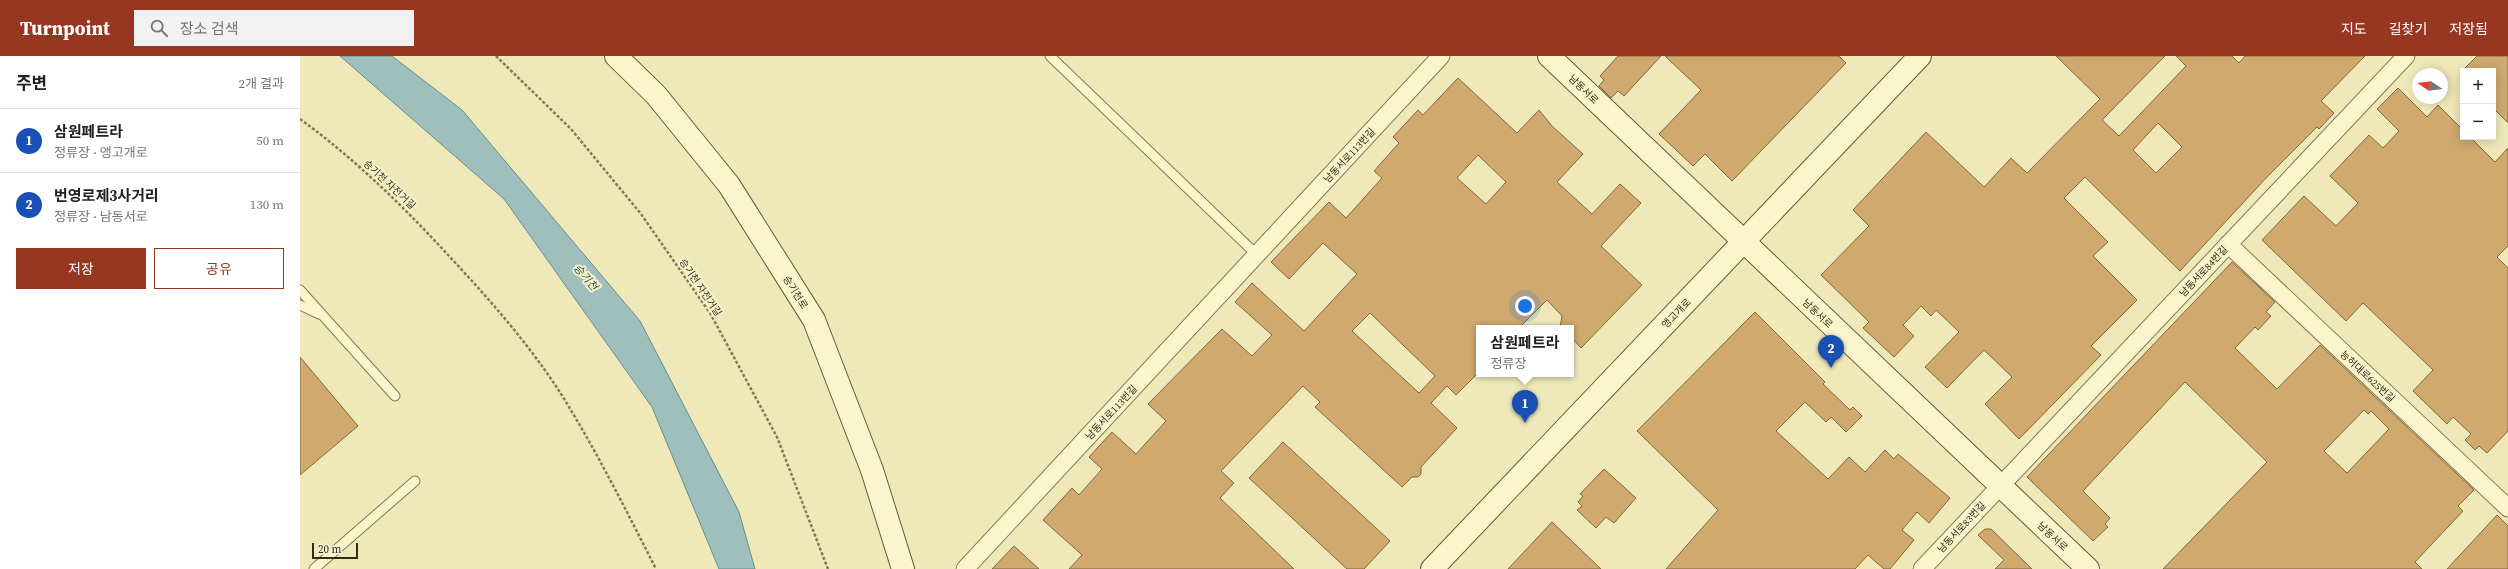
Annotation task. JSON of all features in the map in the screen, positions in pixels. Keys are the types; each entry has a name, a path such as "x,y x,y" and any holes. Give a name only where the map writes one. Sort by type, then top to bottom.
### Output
{"street":[{"name":"승기천로","path":"616,56 656,95 729,185 814,320 872,470 903,569"},
{"name":"남동서로113번길","path":"965,569 1441,56"},
{"name":"남동서로","path":"1549,56 2088,569"},
{"name":"앵고개로","path":"1432,569 1920,56"},
{"name":"남동서로84번길","path":"2000,485 2406,56"},
{"name":"능허대로625번길","path":"2228,244 2508,508"},
{"name":"남동서로83번길","path":"1922,569 2000,485"}],"lane":[{"path":"1050,56 1257,255"},
{"path":"300,290 395,396"},
{"path":"300,305 322,315"},
{"path":"314,569 415,481"}],"path":[{"name":"승기천 자전거길","path":"496,56 576,135 641,214 710,313 777,438 828,569"},
{"name":"승기천 자전거길","path":"300,120 340,148 406,209 484,293 525,343 561,395 656,569"}],"water":[{"name":"승기천","path":"340,56 392,56 462,110 640,321 739,512 755,569 719,569 652,407 504,199"}],"building":[{"path":"1618,56 1661,56 1624,96 1618,91 1611,98 1599,86 1604,80 1600,76"},
{"path":"1665,56 1839,56 1846,63 1732,181 1705,154 1693,166 1659,134 1701,90"},
{"path":"2056,56 2165,56 2102,120 2119,136 2186,66 2176,56 2232,56 2239,63 2245,56 2365,56 2321,101 2334,113 2319,129 2317,127 2267,177 2180,271 2085,177 2064,198 2108,242 2093,256 2137,300 2091,346 2101,355 2019,439 1985,404 2012,377 1984,350 1947,388 1925,367 1959,332 1936,310 1931,316 1921,306 1903,325 1914,336 1894,357 1863,328 1869,322 1821,275 1869,226 1853,210 1926,132 1984,187 2011,158 2027,173 2100,99","holes":["2158,123 2182,147 2156,173 2133,150"]},
{"path":"2477,56 2508,56 2508,123 2496,111 2496,68 2465,68"},
{"path":"1458,78 1517,133 1539,110 1552,126 1583,154 1557,182 1592,214 1620,184 1641,203 1601,246 1642,285 1581,348 1574,340 1574,325 1560,325 1562,316 1547,300 1522,325 1476,325 1476,375 1456,395 1447,386 1431,403 1457,428 1421,467 1421,474 1418,477 1412,477 1402,487 1315,407 1320,402 1303,386 1221,471 1234,483 1220,498 1294,569 1069,569 1082,555 1043,520 1072,488 1079,495 1102,469 1089,457 1112,432 1136,454 1166,421 1148,404 1222,329 1252,356 1272,335 1235,302 1252,283 1304,331 1357,274 1323,243 1289,279 1271,262 1329,202 1346,218 1382,178 1374,171 1399,143 1393,137 1418,110 1423,115","holes":["1478,155 1506,182 1486,204 1457,178","1370,313 1435,376 1419,393 1352,331"]},
{"path":"2398,88 2412,102 2412,104 2414,104 2427,117 2438,105 2460,127 2460,140 2473,140 2495,162 2508,148 2508,246 2497,257 2508,268 2508,431 2487,453 2479,446 2475,450 2465,440 2471,434 2453,417 2447,424 2413,391 2433,370 2363,303 2346,321 2262,240 2304,196 2336,226 2358,203 2330,176 2369,135 2383,148 2399,131 2377,109"},
{"path":"2232,262 2275,302 2266,312 2271,316 2258,330 2255,327 2235,348 2277,389 2320,345 2474,490 2458,506 2463,511 2415,562 2422,569 2163,569 2267,462 2185,382 2083,491 2110,518 2105,524 2108,527 2093,541 2027,477","holes":["2364,410 2368,414 2371,411 2389,429 2347,473 2324,451"]},
{"path":"1755,312 1825,382 1823,384 1850,410 1853,407 1862,416 1846,432 1831,417 1826,422 1805,402 1776,431 1828,479 1849,457 1865,472 1885,450 1894,459 1898,454 1950,498 1929,523 1917,512 1902,530 1914,540 1890,569 1884,569 1868,555 1855,569 1666,569 1718,510 1637,431"},
{"path":"300,357 358,426 300,475"},
{"path":"1283,442 1390,541 1364,569 1347,569 1249,478"},
{"path":"1604,469 1636,498 1614,523 1606,517 1596,528 1577,510 1582,506 1578,502 1583,496 1580,494"},
{"path":"2497,515 2508,526 2508,569 2447,569"},
{"path":"1552,522 1601,569 1508,569"},
{"path":"1985,529 1991,529 2032,569 1995,569 2004,560 1978,535"},
{"path":"1014,546 1039,569 992,569"}],"place":[{"name":"번영로제3사거리","path":"1831,368"},
{"name":"삼원페트라","path":"1525,423"}]}
